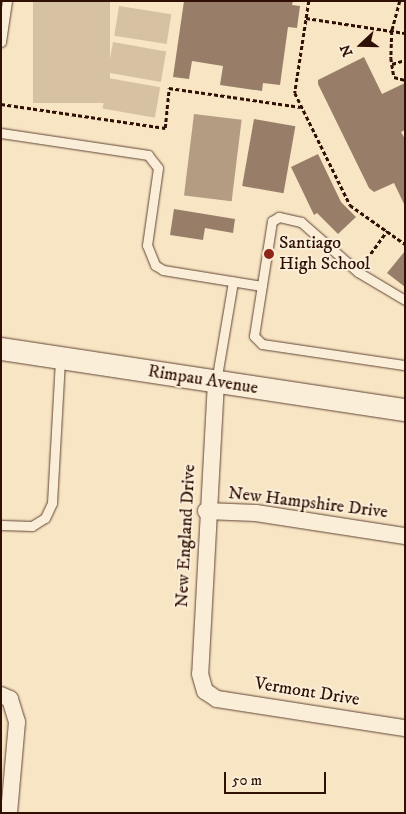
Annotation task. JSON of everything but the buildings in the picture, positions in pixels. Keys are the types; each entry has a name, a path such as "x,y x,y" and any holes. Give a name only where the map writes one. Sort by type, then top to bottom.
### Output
{"main road":[{"name":"Rimpau Avenue","path":"1,349 405,410"}],"street":[{"name":"New England Drive","path":"206,691 200,674 206,511 216,382"},
{"name":"New Hampshire Drive","path":"206,511 256,513 405,536"},
{"name":"Vermont Drive","path":"206,691 216,698 405,728"},
{"path":"6,697 17,722 9,813"}],"lane":[{"path":"1,42 7,1"},
{"path":"1,133 152,158 158,168 147,245 152,262 163,270 262,286"},
{"path":"405,300 358,272 305,225 279,217 270,226 262,286 253,332 262,344 405,365"},
{"path":"216,382 233,281"},
{"path":"1,525 32,526 45,518 52,503 60,358"}],"path":[{"path":"309,1 295,93 350,205 405,244"},
{"path":"405,4 400,2 392,31 394,77 405,80"},
{"path":"306,18 405,34"},
{"path":"392,64 405,60"},
{"path":"1,104 165,128 169,88 302,107"},
{"path":"358,272 387,231"}],"shaded area":[{"path":"33,1 110,1 110,103 33,103"},
{"path":"119,6 171,14 167,44 114,36"},
{"path":"113,42 166,51 161,82 108,73"},
{"path":"108,78 160,87 155,118 103,109"},
{"path":"194,114 242,120 232,201 184,195"}],"place":[{"name":"Santiago High School","path":"269,254"}]}
